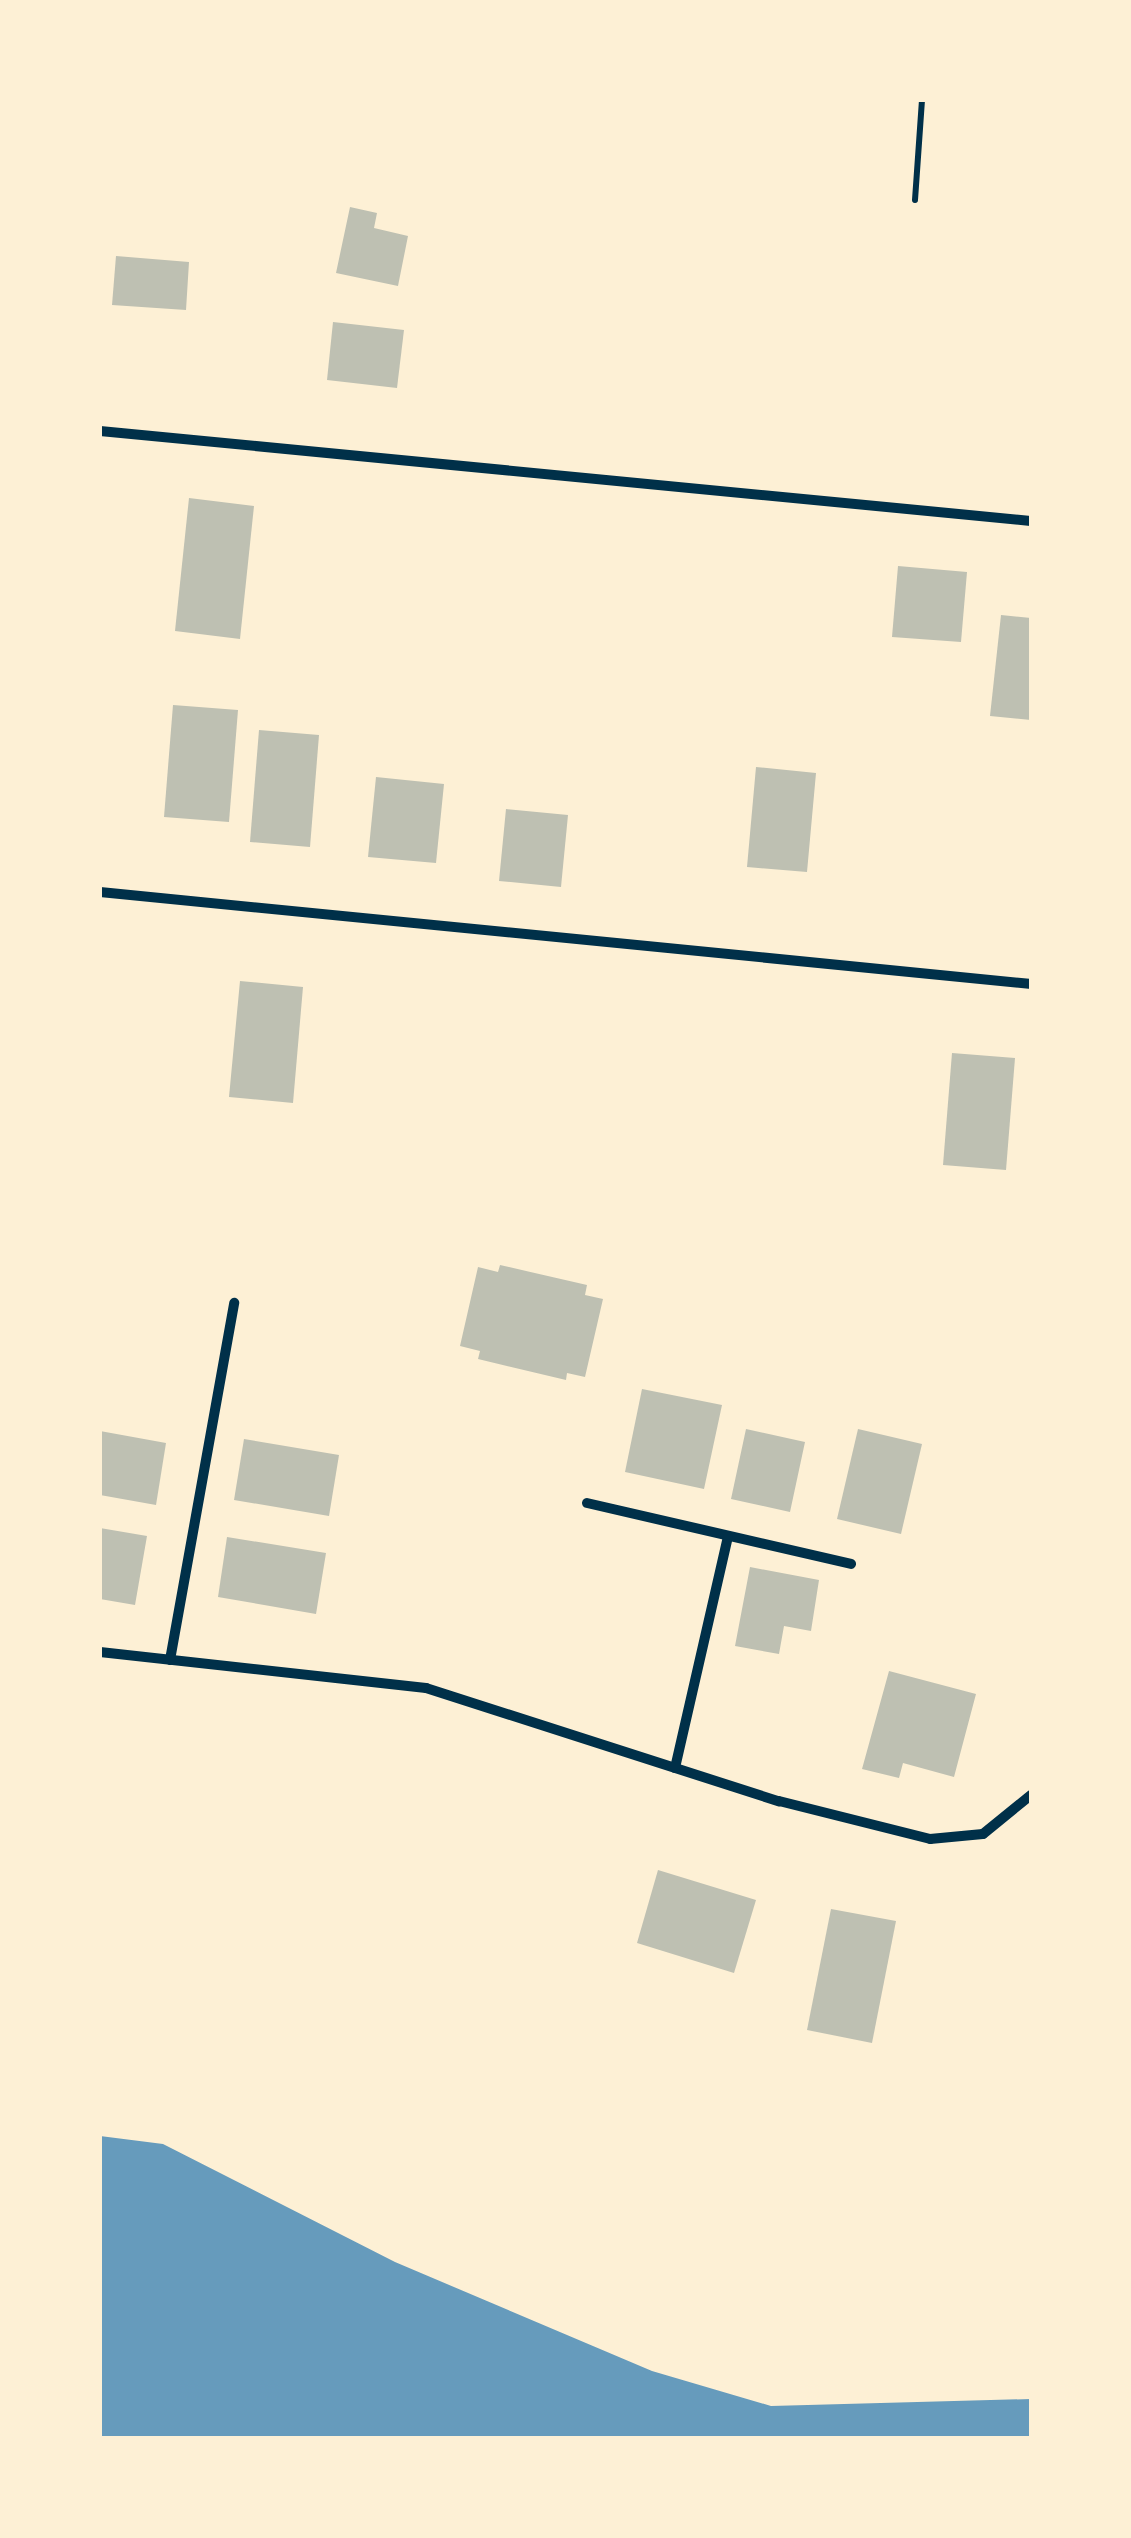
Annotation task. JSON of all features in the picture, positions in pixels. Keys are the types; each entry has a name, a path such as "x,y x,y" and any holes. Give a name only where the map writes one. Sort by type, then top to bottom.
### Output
{"street":[{"path":"100,431 1031,521"},
{"path":"100,892 1031,984"},
{"path":"170,1660 234,1303"},
{"path":"587,1503 851,1564"},
{"path":"675,1768 728,1537"},
{"path":"100,1652 426,1688 675,1768 883,1830 930,1840 983,1834 1031,1794"}],"path":[{"path":"915,200 922,100"}],"water":[{"path":"100,2136 163,2144 395,2262 652,2371 771,2406 1031,2399 1031,2438 100,2438"}],"building":[{"path":"350,207 377,213 374,228 408,236 398,286 336,273"},
{"path":"116,256 189,262 186,310 112,305"},
{"path":"333,322 404,330 397,388 327,380"},
{"path":"189,498 254,506 240,639 175,631"},
{"path":"898,566 967,572 961,642 892,637"},
{"path":"1001,615 1031,618 1031,720 990,716"},
{"path":"173,705 238,710 229,822 164,817"},
{"path":"259,730 319,735 310,847 250,842"},
{"path":"756,767 816,773 807,872 747,867"},
{"path":"376,777 444,784 436,863 368,857"},
{"path":"506,809 568,815 561,887 499,881"},
{"path":"240,981 303,987 293,1103 229,1097"},
{"path":"952,1053 1015,1058 1006,1170 943,1165"},
{"path":"500,1265 587,1285 585,1295 603,1299 585,1377 567,1373 566,1380 478,1359 480,1351 460,1346 478,1267 498,1272"},
{"path":"642,1389 722,1405 704,1489 625,1472"},
{"path":"746,1429 805,1442 790,1512 731,1499"},
{"path":"858,1429 922,1444 901,1534 837,1519"},
{"path":"100,1431 166,1443 156,1505 100,1495"},
{"path":"244,1439 339,1455 329,1516 234,1500"},
{"path":"100,1528 147,1536 135,1605 100,1599"},
{"path":"227,1537 326,1553 316,1614 218,1597"},
{"path":"750,1567 819,1580 811,1631 784,1626 779,1654 735,1646"},
{"path":"889,1671 976,1694 954,1777 903,1763 899,1778 862,1769"},
{"path":"658,1870 756,1900 734,1973 637,1943"},
{"path":"831,1909 896,1921 872,2043 807,2030"}]}
